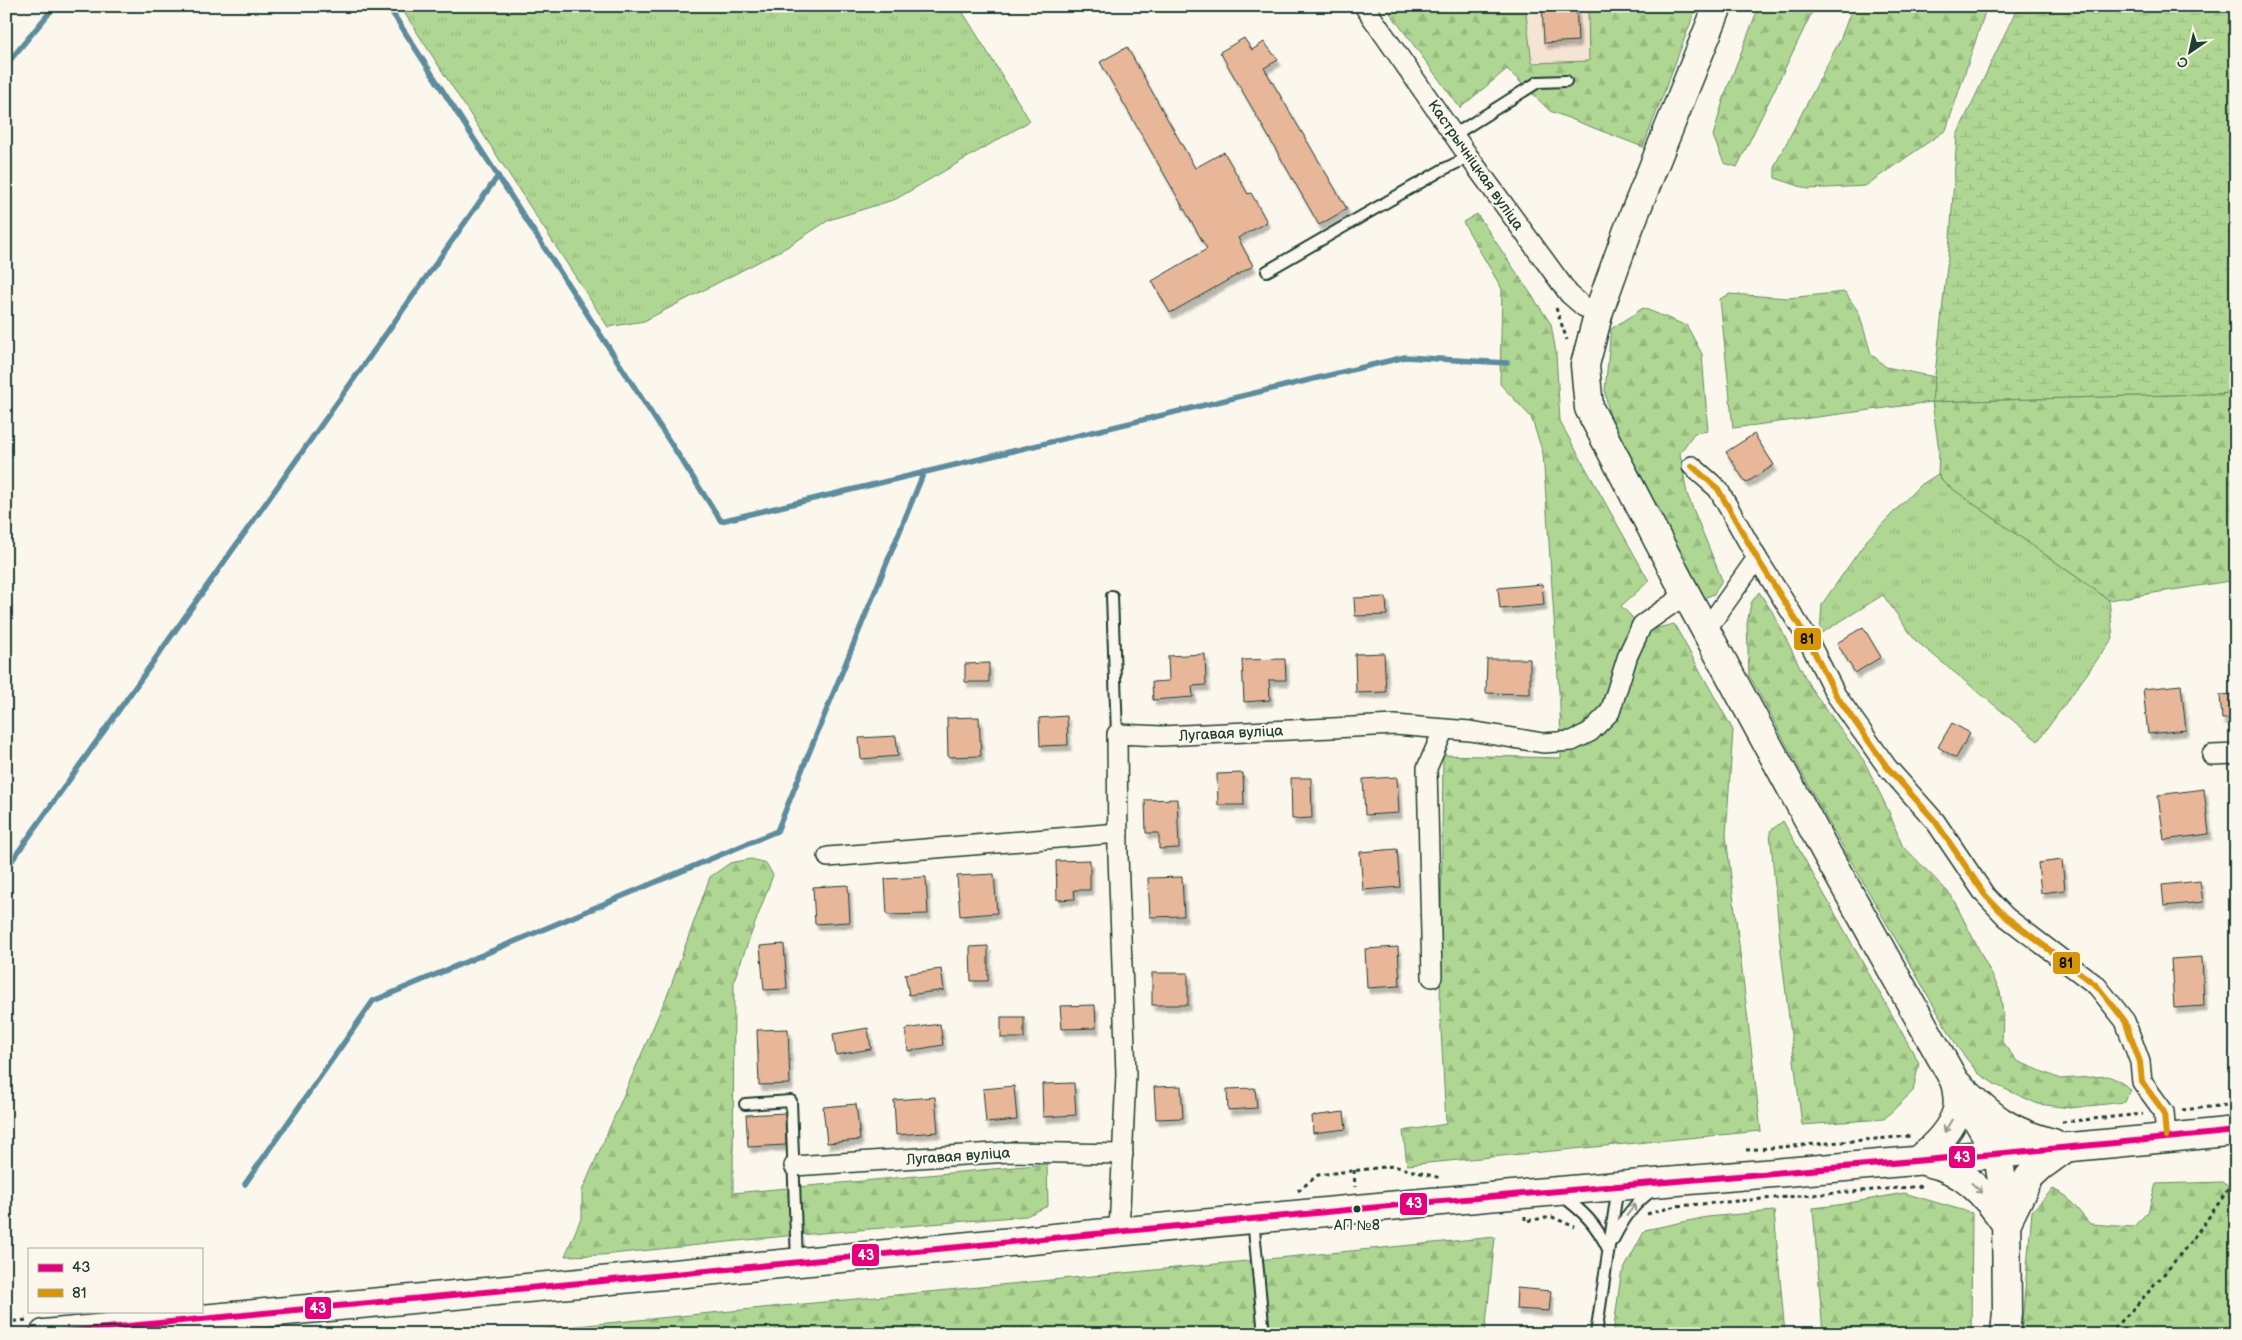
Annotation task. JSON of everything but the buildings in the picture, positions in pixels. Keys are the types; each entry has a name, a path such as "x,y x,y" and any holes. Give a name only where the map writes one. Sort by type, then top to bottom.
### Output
{"main road":[{"path":"1718,6 1628,230 1599,310 1585,365 1589,408 1686,594 1827,854 1955,1082 1998,1154 2006,1208 2007,1312 2005,1334"},
{"path":"1955,1082 1990,1115 2008,1128 2032,1138 2067,1147"},
{"path":"1917,1148 1930,1151 1941,1137 1956,1111 1958,1099 1955,1082"},
{"path":"44,1334 1253,1218 1666,1182 1917,1148 1998,1154 2067,1147 2165,1124 2236,1131"},
{"path":"2006,1224 2029,1177 2067,1147"},
{"path":"1917,1148 1937,1164 1973,1184 1987,1197 2006,1224"}],"street":[{"name":"Кастрычніцкая вуліца","path":"1364,6 1469,157 1568,294 1584,307 1599,310"},
{"path":"1692,466 1718,489 1757,558 1806,636 1836,695 1886,767 1935,821 1985,895 2006,917 2097,986 2124,1021 2140,1062 2142,1082 2148,1092 2160,1104 2165,1124"},
{"path":"1706,630 1757,558"},
{"name":"Лугавая вуліца","path":"1117,734 1162,736 1395,726 1470,731 1543,743 1572,740 1590,732 1610,712 1628,654 1642,625 1686,594"},
{"path":"1432,977 1427,768 1444,729"},
{"path":"1117,734 1118,833 1126,1074 1119,1231"},
{"path":"2212,755 2236,754"},
{"path":"828,857 1118,833"},
{"name":"Лугавая вуліца","path":"794,1166 1010,1152 1123,1154"}],"lane":[{"path":"1454,135 1538,82 1566,81"},
{"path":"1267,271 1442,170 1469,157"},
{"path":"1112,596 1117,734"},
{"path":"745,1104 791,1101 797,1263"},
{"path":"1608,1250 1619,1228 1635,1204 1666,1182"},
{"path":"1596,1334 1618,1186"},
{"path":"1555,1191 1586,1215 1598,1229 1608,1250"},
{"path":"1253,1218 1264,1334"}],"path":[{"path":"2056,1121 2165,1124 2236,1104"},
{"path":"1739,1151 1917,1148"},
{"path":"1318,1175 1393,1166 1444,1178"},
{"path":"2109,1334 2148,1293 2208,1221 2236,1178"},
{"path":"1619,1228 1631,1227 1642,1216 1676,1206 1929,1185"},
{"path":"1525,1221 1552,1217 1570,1224 1581,1231 1598,1229"}],"shaded area":[{"path":"1458,6 1603,6 1602,74 1507,69"}],"green space":[{"path":"400,6 959,6 1030,121 896,199 829,220 787,247 644,321 608,327"},
{"path":"1385,6 1525,6 1532,63 1589,61 1588,6 1697,6 1643,147 1550,111 1507,69 1460,108"},
{"path":"1759,6 1815,6 1737,167 1724,163 1713,136 1725,94"},
{"path":"1853,6 1987,6 1946,130 1865,186 1808,189 1775,178 1775,165 1840,40"},
{"path":"2018,6 2236,6 2236,393 1932,402 1950,239 1957,135"},
{"path":"1477,214 1551,324 1556,353 1560,422 1649,581 1621,606 1646,631 1674,624 1733,730 1726,835 1761,1131 1407,1165 1403,1131 1446,1124 1440,1010 1443,755 1561,758 1560,707 1543,453 1531,417 1500,384 1502,289 1463,222"},
{"path":"1845,292 1859,313 1871,354 1886,367 1935,377 1932,402 1733,428 1720,299 1730,294 1788,298"},
{"path":"1643,308 1687,326 1702,354 1708,431 1694,433 1680,453 1687,494 1722,580 1714,594 1701,599 1610,419 1605,391 1611,329"},
{"path":"2236,393 2236,580 2109,600 1943,482 1938,474 1939,450 1932,402"},
{"path":"1938,474 1943,482 2109,600 2113,638 2038,741 1915,640 1883,595 1820,634 1822,604 1867,540 1919,486"},
{"path":"1759,592 1773,613 1810,687 1864,761 1889,812 1902,845 1951,895 2000,991 2003,1015 2002,1042 2017,1061 2060,1079 2108,1076 2122,1082 2130,1090 2125,1102 2070,1108 2038,1104 1996,1085 1978,1073 1958,1048 1828,821 1749,675 1747,624 1751,603"},
{"path":"1783,821 1919,1063 1913,1091 1884,1119 1802,1125 1781,952 1770,831"},
{"path":"751,859 766,863 773,875 734,980 733,1193 1047,1164 1048,1206 1026,1216 786,1236 602,1255 565,1256 582,1216 582,1191 669,991 710,877 730,863"},
{"path":"2222,1182 2236,1192 2236,1334 2021,1334 2032,1211 2053,1189 2066,1196 2090,1224 2133,1227 2148,1212 2156,1184"},
{"path":"1904,1193 1972,1213 1971,1334 1823,1334 1813,1208"},
{"path":"1774,1211 1785,1334 1613,1334 1621,1275 1645,1230 1707,1217"},
{"path":"1495,1237 1485,1334 494,1334"}],"waterway":[{"path":"6,65 55,6"},
{"path":"388,6 721,521 1405,357 1507,363"},
{"path":"6,869 498,176"},
{"path":"245,1184 373,1001 777,831 924,472"}],"transit line":[{"name":"81","path":"1692,466 1718,489 1757,558 1806,636 1836,695 1887,767 1935,821 1985,895 2006,917 2097,986 2125,1021 2140,1062 2142,1082 2164,1112 2166,1137"},
{"name":"43","path":"44,1334 1257,1218 2035,1151 2236,1131"}],"place":[{"name":"АП №8","path":"1357,1209"}]}
